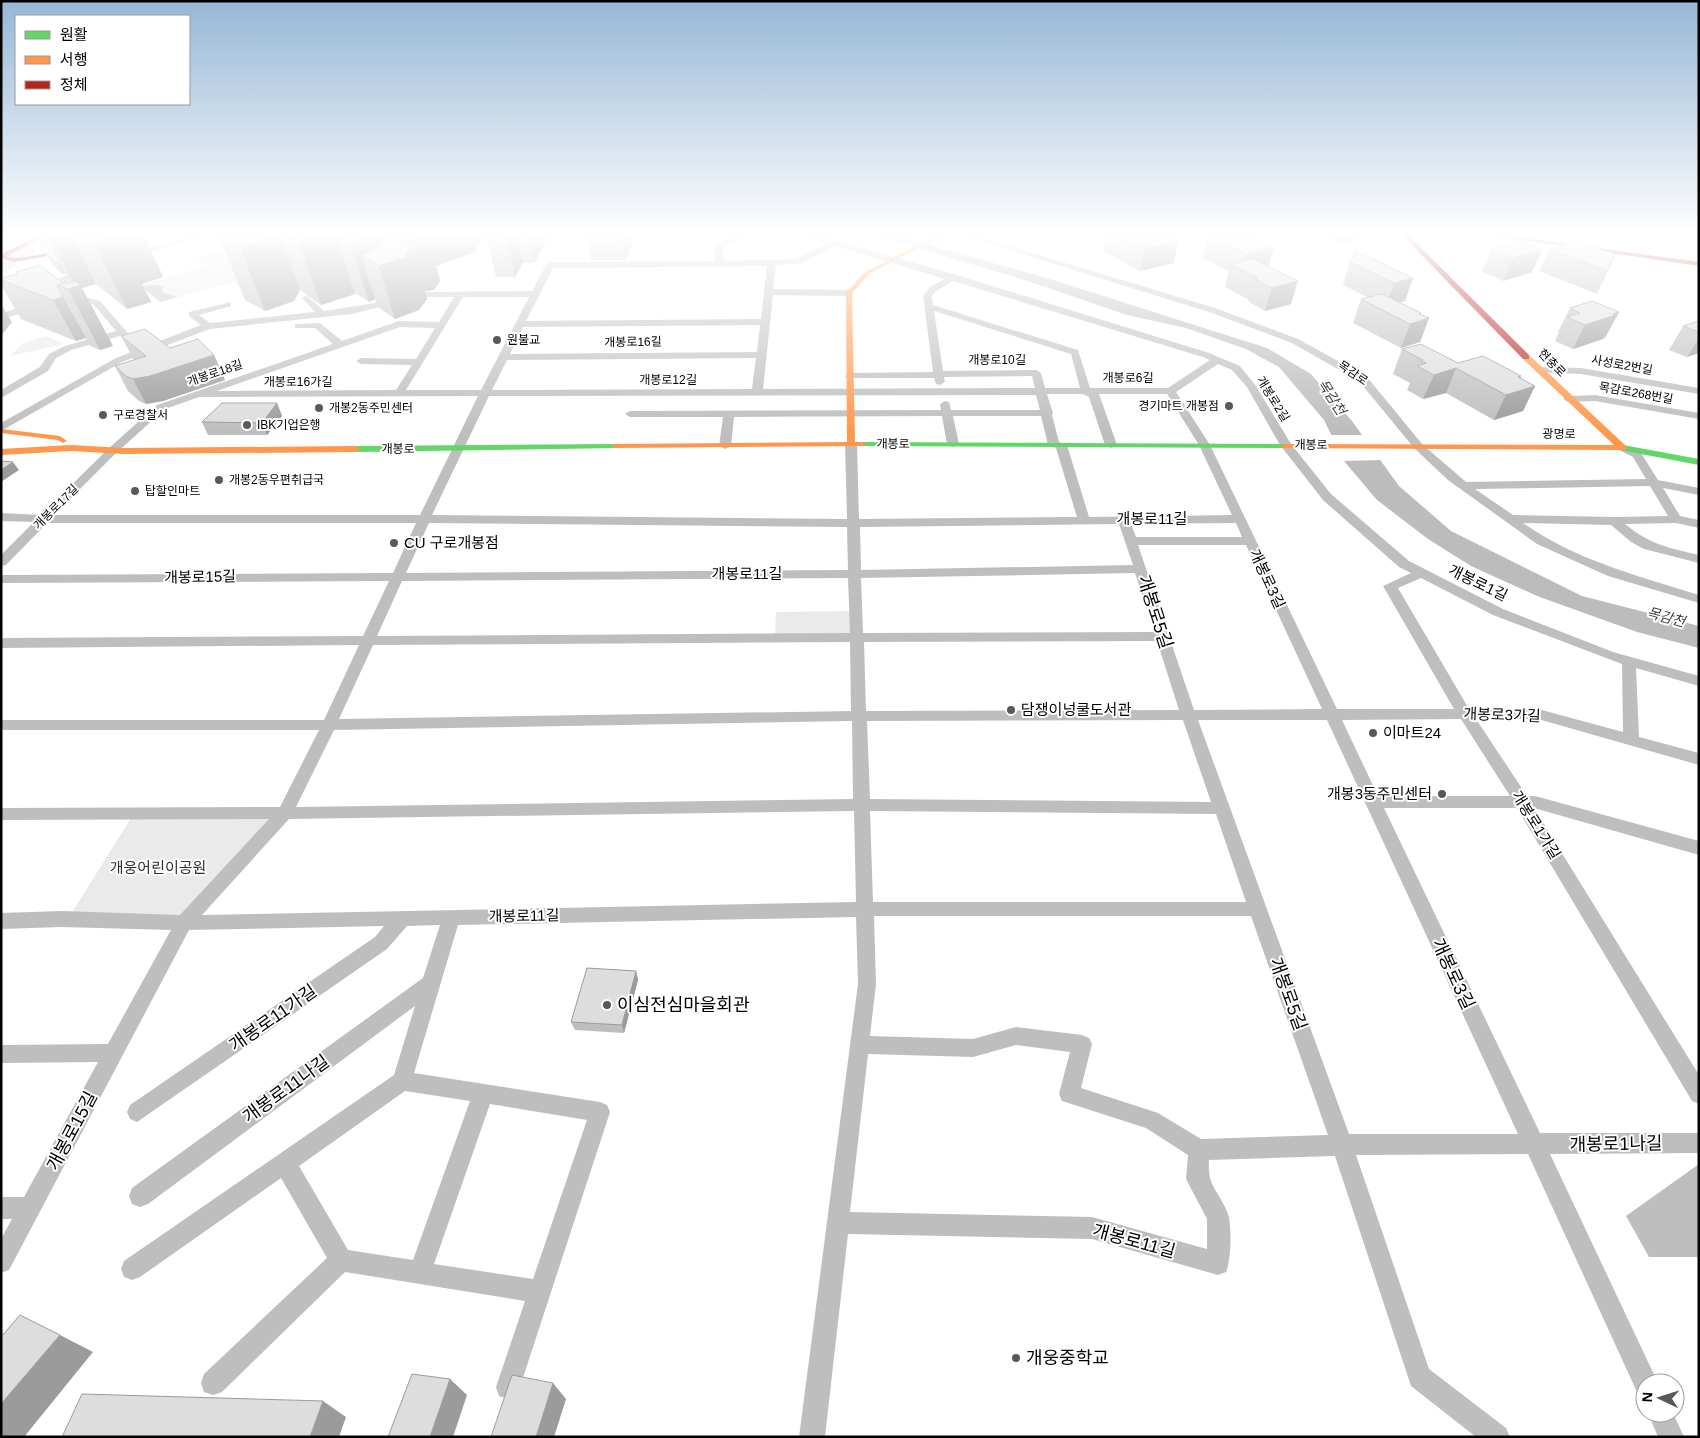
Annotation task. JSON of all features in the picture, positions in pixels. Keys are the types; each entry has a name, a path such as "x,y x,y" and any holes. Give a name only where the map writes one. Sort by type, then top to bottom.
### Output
{"main road":[{"path":"849,299 851,444"},
{"name":"현충로","path":"1469,299 1568,399 1621,448"},
{"path":"1,429 60,438 71,448"},
{"name":"개봉로","path":"1,438 71,448"},
{"name":"개봉로","path":"1,446 112,451 851,444 1412,446"},
{"name":"광명로","path":"1412,446 1621,448 1699,462"},
{"path":"1,452 71,448"}],"street":[{"path":"86,299 97,303 120,333 142,350"},
{"path":"307,299 323,315"},
{"path":"1,429 55,395 119,360 142,350 209,330 323,315 377,305 389,299"},
{"path":"399,394 458,299"},
{"path":"458,448 534,299"},
{"path":"757,393 767,299"},
{"path":"927,299 942,392 953,444"},
{"name":"개봉로2길","path":"1024,299 1217,360 1236,368 1251,386 1290,445"},
{"name":"목감로","path":"1175,299 1215,311 1295,341 1346,367 1363,378 1412,446 1461,486 1541,541 1613,573 1699,598"},
{"path":"1,316 47,304"},
{"path":"228,304 192,314 209,330 317,325 341,345"},
{"name":"개봉로6길","path":"928,306 1075,352 1086,392"},
{"name":"개봉로16길","path":"522,324 764,322"},
{"name":"개봉로18길","path":"112,451 161,407 399,324 442,325"},
{"path":"1,395 44,369 52,356 68,348 120,333"},
{"path":"160,345 169,351"},
{"name":"개봉로16길","path":"505,357 761,355"},
{"path":"1204,445 1192,430 1170,391 1217,360"},
{"path":"361,361 419,362"},
{"name":"사성로2번길","path":"1540,370 1581,370 1699,391"},
{"name":"개봉로10길","path":"939,374 1036,373 1058,444"},
{"path":"850,376 927,376 939,374"},
{"name":"개봉로6길","path":"1042,392 1170,391"},
{"path":"850,392 1042,392"},
{"name":"개봉로12길","path":"485,394 850,392"},
{"name":"개봉로6길","path":"1086,392 1094,395 1111,445"},
{"name":"개봉로16가길","path":"196,394 485,394"},
{"name":"목감로268번길","path":"1568,399 1595,398 1699,416"},
{"path":"630,414 1048,413"},
{"path":"725,446 729,414"},
{"path":"812,1437 867,984 851,444"},
{"path":"1058,444 1084,520"},
{"name":"개봉로3길","path":"1204,445 1641,1373"},
{"name":"개봉로1길","path":"1290,445 1327,497 1404,564 1498,612 1629,661 1699,681"},
{"name":"개봉로15길","path":"1,1262 184,923 285,813 458,448"},
{"path":"1621,448 1637,455 1676,519"},
{"name":"개봉로17길","path":"1,562 112,451"},
{"path":"1461,486 1652,482 1699,492"},
{"path":"1,517 44,519 425,519"},
{"name":"개봉로11길","path":"425,519 854,523 1240,519"},
{"path":"1508,519 1614,521 1676,519 1699,524"},
{"name":"개봉로5길","path":"1124,520 1188,714 1342,1146 1420,1377 1497,1437"},
{"path":"1614,521 1635,540 1648,546 1699,559"},
{"path":"1132,541 1249,541"},
{"name":"개봉로11길","path":"399,575 855,574 1141,569"},
{"name":"개봉로1가길","path":"1421,573 1390,586 1464,714 1522,802 1699,1094"},
{"name":"개봉로15길","path":"1,579 399,575"},
{"path":"1,643 1163,636"},
{"path":"1629,661 1631,740"},
{"path":"1,725 328,725 859,716 1330,713"},
{"name":"개봉로3가길","path":"1330,713 1538,714 1699,759"},
{"path":"1372,802 1535,802 1699,848"},
{"path":"1,814 285,813 862,804 1222,808"},
{"name":"개봉로11길","path":"184,923 865,909 1257,909"},
{"path":"132,1270 402,1081 450,917"},
{"name":"개봉로11가길","path":"137,1112 381,943 404,918"},
{"path":"1,921 62,919 184,923"},
{"name":"개봉로11나길","path":"140,1196 431,983"},
{"path":"859,1045 973,1048 1016,1036 1082,1044 1069,1094 1150,1120 1199,1150 1342,1146 1534,1145"},
{"path":"1,1054 113,1053"},
{"path":"402,1081 600,1112 508,1387"},
{"path":"420,1272 483,1094"},
{"name":"개봉로1나길","path":"1534,1145 1699,1143"},
{"name":"개봉로11길","path":"838,1222 1092,1228 1218,1264 1218,1217 1196,1179 1199,1150"},
{"path":"284,1163 341,1260"},
{"path":"1,1208 30,1208"},
{"path":"341,1260 540,1292"},
{"path":"213,1383 341,1260"},
{"path":"1665,1423 1671,1437"}],"green space":[{"path":"157,299 171,299 161,302"},
{"path":"46,336 64,344 10,356 23,343"},
{"path":"856,611 856,633 775,634 776,612"},
{"name":"개웅어린이공원","path":"276,816 179,918 71,914 131,818"}],"shaded area":[{"path":"157,299 170,299 161,302"},
{"name":"목감천","path":"1081,299 1113,299 1267,348 1311,374 1352,421 1399,486 1451,531 1582,596 1699,626 1699,648 1637,632 1537,596 1471,566 1428,539 1377,500 1344,461 1324,420 1279,367 1246,349 1186,328 1127,315"}],"pier":[{"path":"1328,435 1365,435 1383,460 1341,461"}],"building":[{"path":"1361,299 1392,299 1429,318 1410,324"},
{"path":"1592,301 1619,312 1613,314 1616,315 1585,325 1567,317 1580,313 1570,308"},
{"path":"1699,321 1699,332 1683,326"},
{"path":"145,329 170,348 198,339 214,355 150,376 133,379 126,376 115,366 146,356 121,336"},
{"path":"1421,344 1458,363 1483,356 1521,376 1518,377 1535,386 1506,395 1456,368 1434,375 1417,366 1426,363 1421,361 1423,360 1402,349"},
{"path":"222,403 277,403 262,423 202,422"},
{"path":"1,461 13,462 1,470"},
{"name":"이심전심마을회관","path":"587,968 636,971 622,1025 571,1022"},
{"path":"20,1315 60,1335 1,1404 1,1337"},
{"path":"412,1374 450,1379 430,1437 388,1437"},
{"path":"512,1375 553,1383 536,1437 491,1437"},
{"path":"82,1394 323,1401 310,1437 62,1437"}],"traffic: fast":[{"path":"862,444 1284,446"},
{"path":"356,449 615,446"},
{"path":"1623,448 1699,462"}],"traffic: slow":[{"path":"849,299 851,444"},
{"path":"1526,357 1621,448"},
{"path":"1,431 60,438 63,441"},
{"path":"615,446 862,444"},
{"path":"1284,446 1623,448"},
{"path":"1,452 71,448 124,451 356,449"}],"traffic: jam":[{"path":"1469,299 1526,357"}],"place":[{"name":"원불교","path":"497,340"},
{"name":"경기마트 개봉점","path":"1229,406"},
{"name":"개봉2동주민센터","path":"319,408"},
{"name":"구로경찰서","path":"103,415"},
{"name":"IBK기업은행","path":"247,425"},
{"name":"개봉2동우편취급국","path":"219,480"},
{"name":"탑할인마트","path":"135,491"},
{"name":"CU 구로개봉점","path":"394,543"},
{"name":"담쟁이넝쿨도서관","path":"1011,710"},
{"name":"이마트24","path":"1373,733"},
{"name":"개봉3동주민센터","path":"1442,794"},
{"name":"이심전심마을회관","path":"607,1005"},
{"name":"개웅중학교","path":"1016,1358"}]}
